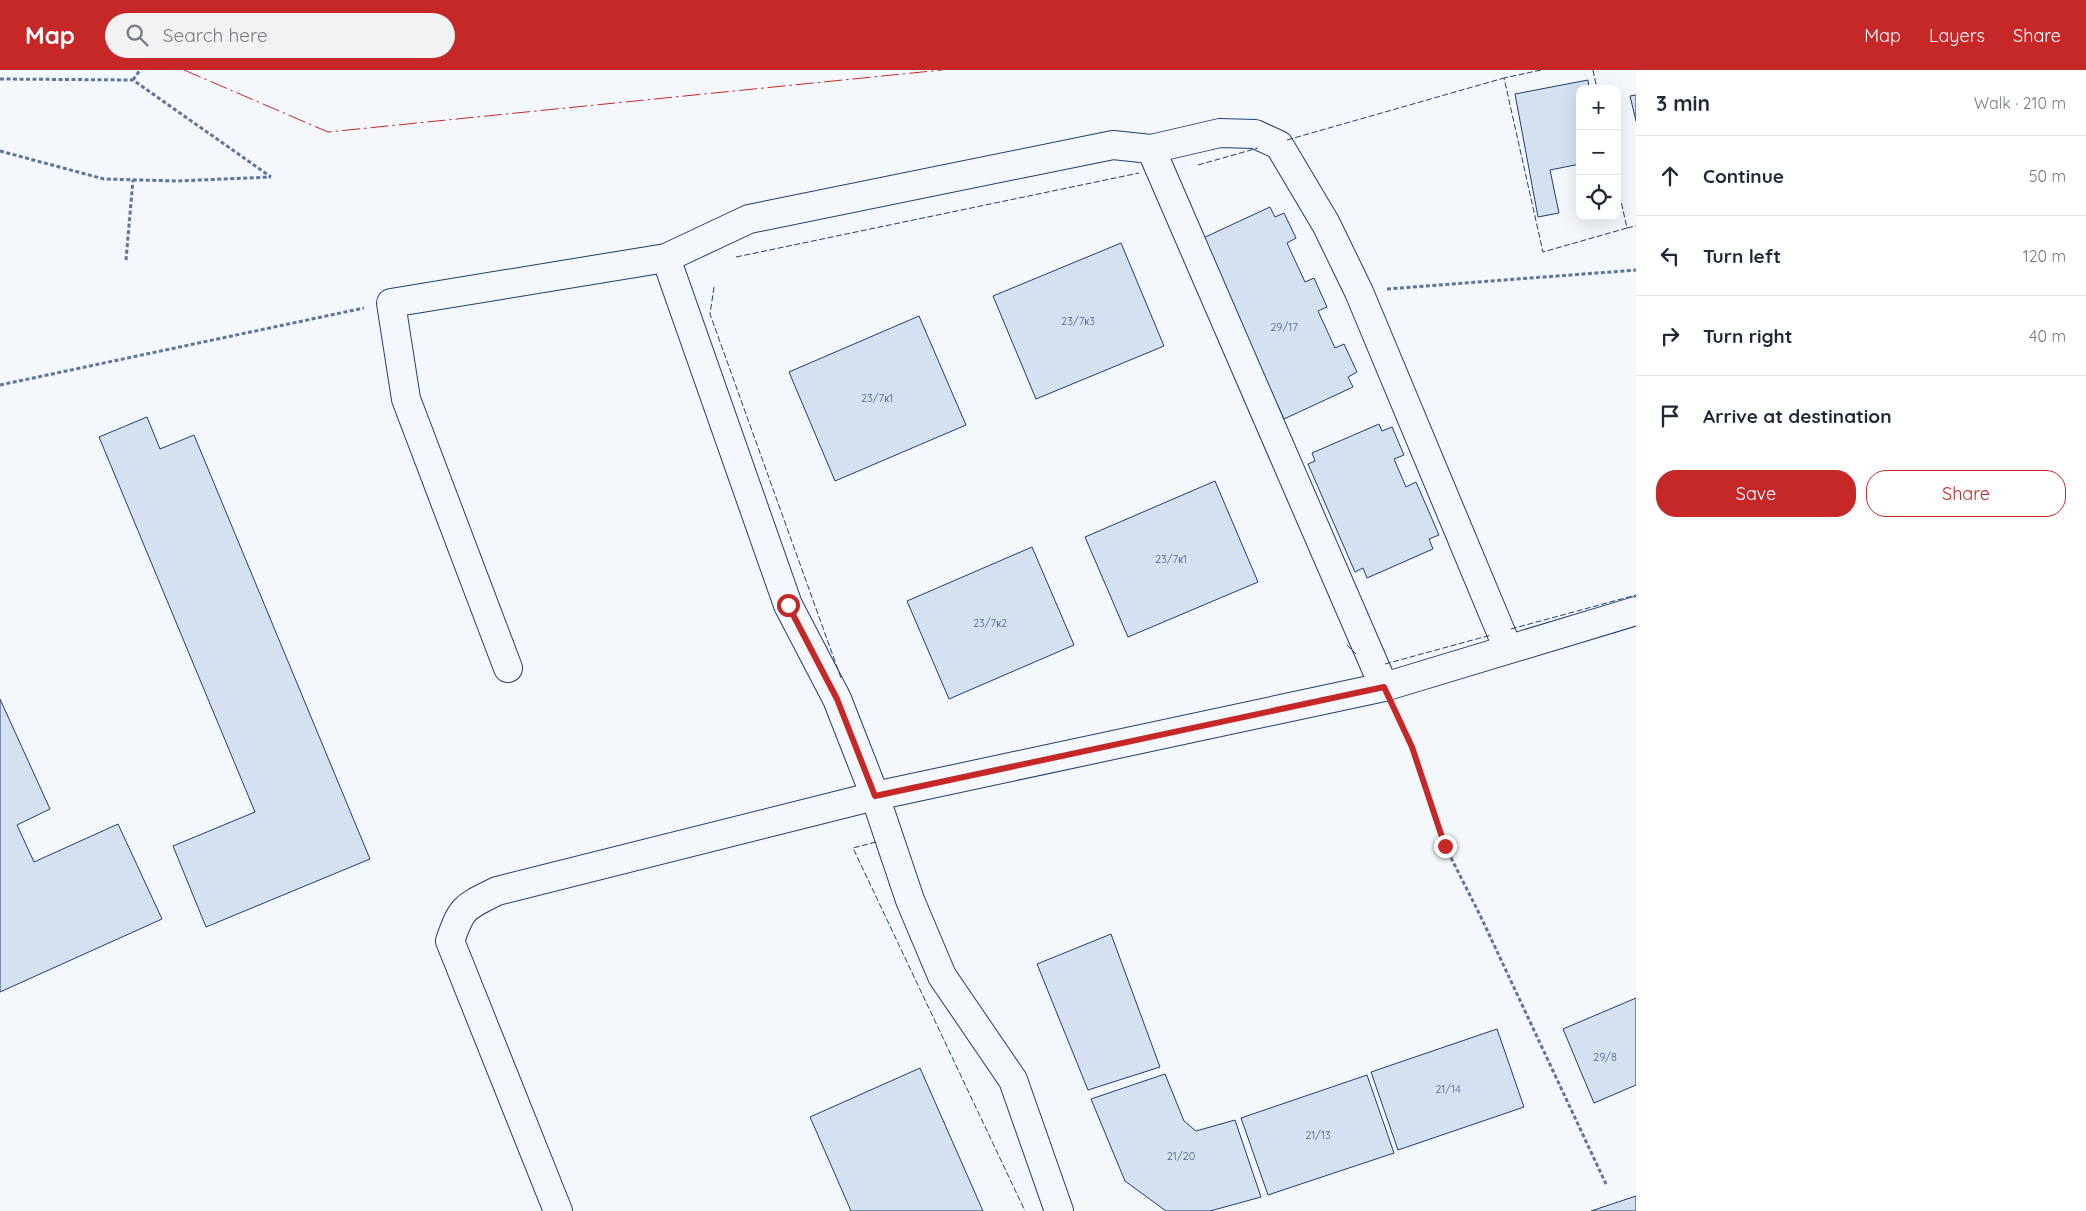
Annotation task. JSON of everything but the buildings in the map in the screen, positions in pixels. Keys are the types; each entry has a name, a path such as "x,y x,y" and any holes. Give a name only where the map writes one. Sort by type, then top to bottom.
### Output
{"lane":[{"path":"508,668 406,399 391,303 666,258 749,219 1113,144 1151,148 1220,133 1255,134 1279,144 1326,224 1360,292 1508,649"},
{"path":"1151,148 1384,687"},
{"path":"666,258 788,605 837,699 875,796 910,900 942,976 1013,1080 1059,1211"},
{"path":"558,1211 450,941 458,918 467,906 497,892 875,796 1384,687 1636,611"}],"path":[{"path":"133,80 140,70"},
{"path":"0,79 133,80 271,177 177,181 104,179 0,151"},
{"path":"126,260 133,180"},
{"path":"1360,292 1636,270"},
{"path":"0,385 391,303"},
{"path":"1384,687 1412,747 1445,846 1485,924 1606,1184"}],"fence":[{"path":"1541,70 1504,78 1543,252 1627,228 1621,201"},
{"path":"1593,70 1596,85"},
{"path":"1287,140 1504,78"},
{"path":"1198,165 1258,148"},
{"path":"736,257 1139,173"},
{"path":"1627,228 1636,226"},
{"path":"714,287 710,314 841,678"},
{"path":"1511,629 1636,595"},
{"path":"1385,664 1491,635"},
{"path":"1347,645 1356,654"},
{"path":"876,842 853,848 1025,1211"}],"power":[{"path":"184,70 328,132 942,70"}],"route":[{"path":"788,605 837,699 875,796 1384,687 1412,747 1445,846"}]}
